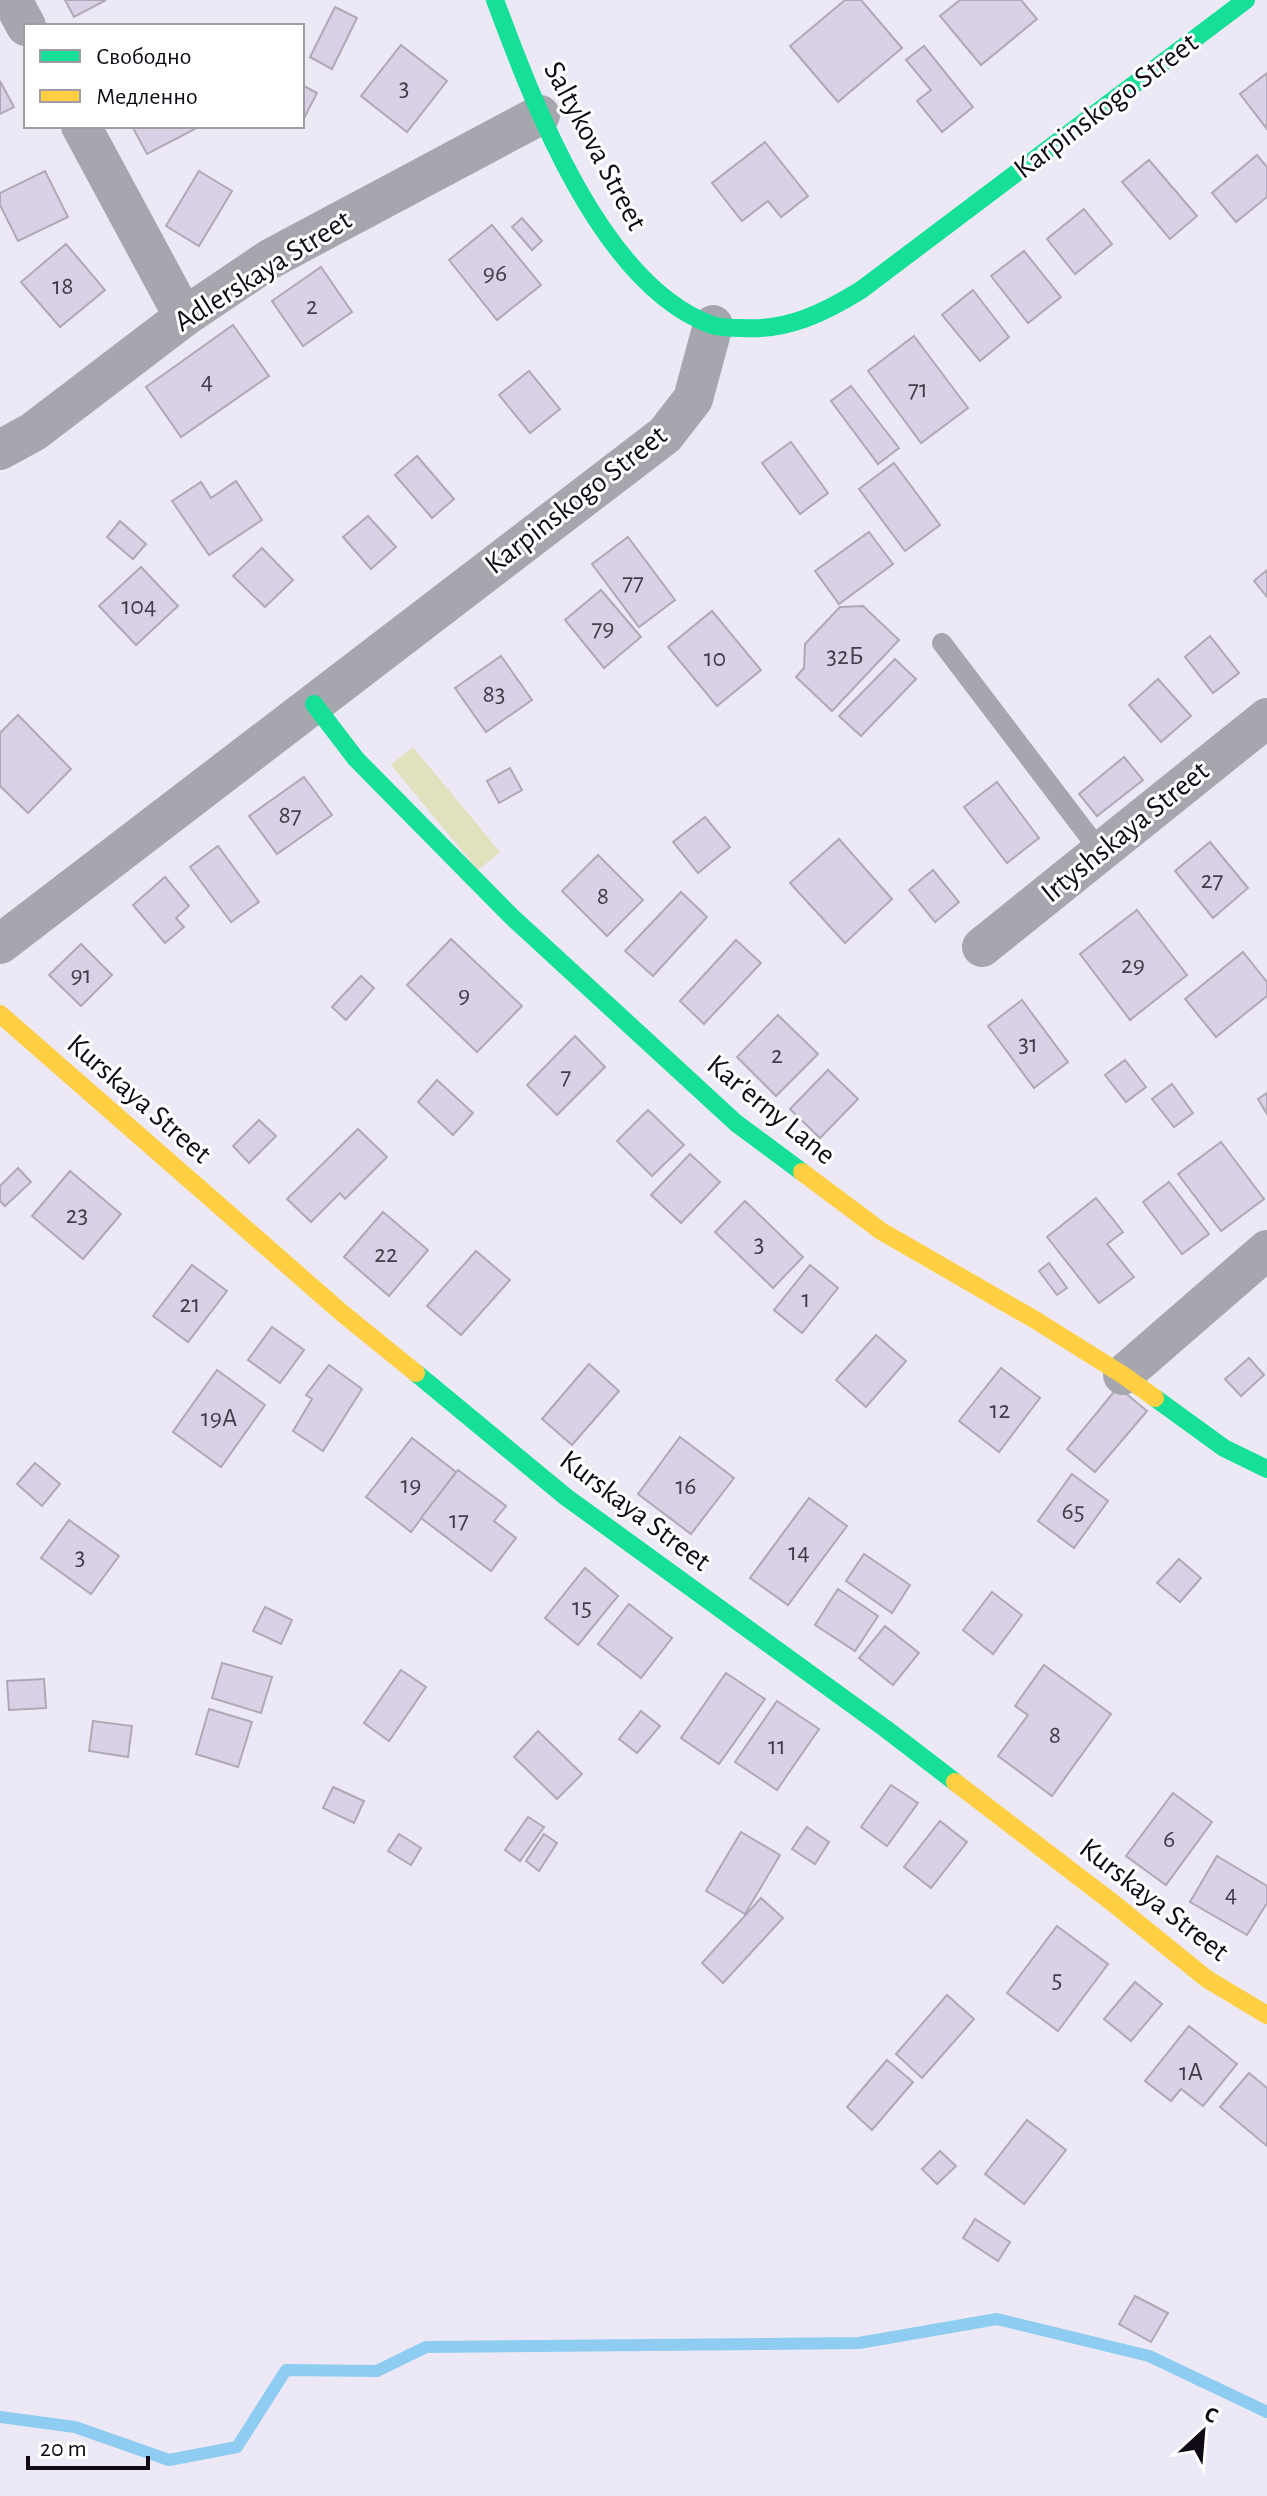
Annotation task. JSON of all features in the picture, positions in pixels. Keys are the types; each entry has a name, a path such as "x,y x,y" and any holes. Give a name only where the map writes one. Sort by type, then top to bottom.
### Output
{"street":[{"path":"12,0 25,24"},
{"name":"Saltykova Street","path":"495,0 540,115 597,221 639,274 674,305 713,325"},
{"name":"Karpinskogo Street","path":"0,944 665,435 693,399 713,325 749,329 778,327 807,321 835,307 886,272 1246,0"},
{"name":"Adlerskaya Street","path":"0,450 33,432 184,317 270,259 540,115"},
{"path":"82,128 184,317"},
{"name":"Kar'erny Lane","path":"314,704 356,759 511,916 736,1123 881,1231 1037,1321 1123,1375 1224,1448 1267,1469"},
{"name":"Irtyshskaya Street","path":"982,947 1267,718"},
{"name":"Kurskaya Street","path":"0,1014 342,1313 566,1497 886,1729 1207,1979 1267,2015"},
{"path":"1123,1375 1267,1250"}],"lane":[{"path":"942,643 1100,851"}],"green space":[{"path":"413,747 500,852 478,870 391,765"}],"building":[{"path":"65,0 106,0 74,17"},
{"path":"845,0 861,0 902,48 838,102 790,46"},
{"path":"960,0 1021,0 1037,19 981,65 940,16"},
{"path":"335,7 357,18 332,69 310,57"},
{"path":"401,45 447,81 407,132 361,96"},
{"path":"924,46 973,107 942,132 917,101 931,90 906,60"},
{"path":"1267,73 1267,129 1240,94"},
{"path":"0,81 14,107 0,114"},
{"path":"304,86 317,93 304,118"},
{"path":"133,128 195,129 147,154"},
{"path":"765,142 808,196 781,217 768,201 742,221 712,183"},
{"path":"1257,155 1267,167 1267,197 1236,222 1212,193"},
{"path":"1149,160 1197,216 1170,239 1122,182"},
{"path":"45,171 68,217 18,241 0,205 0,193"},
{"path":"199,171 232,191 199,246 166,226"},
{"path":"1084,209 1112,244 1075,274 1047,239"},
{"path":"522,218 542,241 532,250 512,227"},
{"path":"492,225 541,285 497,320 449,260"},
{"path":"66,244 105,290 60,327 21,282"},
{"path":"1024,251 1061,297 1028,323 991,276"},
{"path":"321,267 352,312 303,346 272,301"},
{"path":"973,290 1009,337 980,361 942,315"},
{"path":"233,325 269,376 181,437 146,387"},
{"path":"914,336 968,408 921,443 868,371"},
{"path":"529,371 560,409 530,433 499,395"},
{"path":"851,386 899,448 878,464 831,401"},
{"path":"791,442 828,493 800,514 762,463"},
{"path":"417,456 454,499 432,518 395,475"},
{"path":"894,463 940,525 905,551 859,489"},
{"path":"236,481 262,520 209,555 172,501 201,482 211,498"},
{"path":"368,516 396,547 371,569 343,537"},
{"path":"120,521 146,544 133,559 107,537"},
{"path":"869,532 893,564 839,604 815,571"},
{"path":"628,537 675,600 639,627 592,564"},
{"path":"262,548 293,580 265,607 233,576"},
{"path":"141,567 178,606 136,645 99,606"},
{"path":"1267,570 1267,597 1254,581"},
{"path":"601,590 641,637 604,668 565,620"},
{"path":"863,606 899,640 832,711 796,677 804,668 805,644 840,607"},
{"path":"712,611 761,670 717,706 668,647"},
{"path":"1210,636 1239,673 1213,693 1185,657"},
{"path":"501,656 532,700 486,732 455,688"},
{"path":"895,659 916,679 861,736 839,716"},
{"path":"1158,679 1191,716 1161,742 1129,705"},
{"path":"18,715 71,769 28,813 0,786 0,733"},
{"path":"1124,757 1143,780 1097,816 1079,794"},
{"path":"510,768 522,790 499,803 487,781"},
{"path":"304,777 332,815 277,854 249,816"},
{"path":"997,782 1039,838 1007,863 964,807"},
{"path":"705,817 730,847 698,873 673,842"},
{"path":"839,839 892,899 845,943 790,883"},
{"path":"1210,842 1248,888 1213,918 1175,871"},
{"path":"218,846 259,902 231,922 190,867"},
{"path":"598,855 643,900 607,936 562,891"},
{"path":"933,870 959,902 935,922 909,890"},
{"path":"165,877 189,906 176,918 184,927 165,943 133,905"},
{"path":"681,892 707,917 653,976 625,951"},
{"path":"1137,910 1187,975 1130,1020 1080,954"},
{"path":"451,939 522,1006 477,1052 407,985"},
{"path":"736,940 761,963 704,1024 680,1001"},
{"path":"81,944 112,975 81,1006 49,975"},
{"path":"1243,952 1267,982 1267,996 1216,1037 1185,999"},
{"path":"361,976 374,988 346,1020 332,1007"},
{"path":"1022,1000 1068,1062 1034,1088 988,1026"},
{"path":"778,1015 818,1054 776,1096 737,1057"},
{"path":"575,1036 605,1067 557,1115 527,1085"},
{"path":"1125,1060 1146,1087 1126,1102 1105,1075"},
{"path":"828,1070 858,1099 820,1138 790,1109"},
{"path":"437,1080 473,1113 453,1135 418,1102"},
{"path":"1172,1084 1193,1113 1174,1127 1152,1099"},
{"path":"1267,1093 1267,1114 1258,1099"},
{"path":"648,1110 684,1145 652,1176 617,1141"},
{"path":"259,1120 276,1136 249,1163 233,1146"},
{"path":"358,1129 387,1157 345,1199 340,1193 311,1222 287,1199"},
{"path":"1221,1142 1264,1199 1221,1231 1178,1174"},
{"path":"690,1154 720,1182 681,1223 651,1195"},
{"path":"18,1168 31,1182 5,1206 0,1201 0,1186"},
{"path":"70,1171 121,1214 83,1259 32,1216"},
{"path":"1169,1182 1209,1234 1182,1254 1143,1202"},
{"path":"1096,1198 1123,1232 1107,1244 1134,1277 1099,1303 1047,1237"},
{"path":"745,1201 803,1257 773,1288 715,1232"},
{"path":"383,1212 428,1250 389,1296 344,1257"},
{"path":"476,1251 510,1280 461,1335 427,1306"},
{"path":"1049,1263 1067,1288 1057,1295 1039,1271"},
{"path":"192,1265 227,1291 188,1342 153,1316"},
{"path":"810,1265 838,1288 802,1333 774,1310"},
{"path":"272,1327 304,1350 280,1383 248,1360"},
{"path":"876,1335 906,1361 866,1407 836,1380"},
{"path":"1249,1358 1264,1375 1241,1396 1225,1379"},
{"path":"589,1364 619,1391 572,1445 542,1419"},
{"path":"329,1365 362,1389 323,1451 293,1431 312,1399 306,1395"},
{"path":"1001,1368 1040,1398 999,1452 959,1421"},
{"path":"217,1370 265,1405 221,1467 173,1432"},
{"path":"1118,1387 1147,1411 1095,1472 1067,1449"},
{"path":"680,1437 734,1478 691,1534 638,1494"},
{"path":"412,1438 456,1472 411,1532 366,1497"},
{"path":"35,1463 60,1484 42,1506 17,1484"},
{"path":"458,1470 506,1506 494,1521 516,1538 491,1571 421,1518"},
{"path":"1072,1474 1108,1501 1074,1548 1038,1521"},
{"path":"809,1498 847,1526 788,1605 750,1578"},
{"path":"69,1520 119,1556 91,1594 41,1558"},
{"path":"864,1554 910,1585 892,1613 846,1581"},
{"path":"1179,1559 1201,1578 1180,1602 1157,1583"},
{"path":"585,1568 618,1596 578,1645 545,1618"},
{"path":"838,1589 878,1616 855,1651 815,1625"},
{"path":"992,1592 1022,1615 993,1654 963,1630"},
{"path":"629,1604 672,1638 641,1678 598,1644"},
{"path":"265,1607 292,1620 281,1644 253,1631"},
{"path":"885,1626 919,1653 893,1685 859,1658"},
{"path":"222,1663 272,1677 261,1713 212,1698"},
{"path":"1044,1665 1111,1714 1052,1796 998,1756 1028,1715 1015,1706"},
{"path":"401,1670 426,1687 389,1741 364,1723"},
{"path":"726,1673 765,1699 719,1764 681,1738"},
{"path":"44,1679 46,1708 9,1710 7,1681"},
{"path":"777,1701 819,1729 777,1790 735,1762"},
{"path":"209,1709 252,1722 238,1767 196,1754"},
{"path":"641,1711 660,1726 637,1753 619,1739"},
{"path":"93,1721 132,1726 128,1757 89,1751"},
{"path":"538,1731 582,1774 557,1799 514,1757"},
{"path":"891,1785 918,1803 887,1846 861,1827"},
{"path":"333,1787 364,1801 354,1823 323,1808"},
{"path":"1173,1793 1212,1822 1166,1885 1126,1856"},
{"path":"528,1817 544,1827 520,1861 505,1850"},
{"path":"940,1821 967,1842 931,1888 904,1867"},
{"path":"807,1827 829,1842 815,1864 792,1849"},
{"path":"741,1832 780,1855 745,1914 706,1891"},
{"path":"399,1834 421,1848 411,1865 388,1851"},
{"path":"544,1834 557,1843 539,1871 526,1861"},
{"path":"1217,1856 1267,1886 1267,1903 1247,1935 1190,1902"},
{"path":"761,1898 783,1918 723,1983 702,1963"},
{"path":"1057,1926 1108,1964 1058,2031 1007,1993"},
{"path":"1135,1982 1162,2004 1131,2041 1104,2019"},
{"path":"947,1995 974,2019 922,2078 896,2054"},
{"path":"1189,2026 1237,2064 1203,2106 1181,2089 1171,2101 1145,2081"},
{"path":"887,2060 913,2082 872,2130 847,2107"},
{"path":"1249,2073 1267,2088 1267,2146 1220,2107"},
{"path":"1027,2120 1066,2150 1024,2204 985,2174"},
{"path":"940,2151 956,2166 937,2184 922,2169"},
{"path":"975,2219 1010,2242 998,2261 963,2238"},
{"path":"1135,2296 1168,2313 1151,2342 1119,2324"}],"waterway":[{"path":"0,2417 75,2427 169,2460 237,2447 286,2370 377,2371 426,2347 859,2343 997,2319 1149,2356 1267,2412"}],"traffic: fast":[{"path":"495,0 551,137 576,186 605,231 637,272 672,304 712,325 727,328 774,327 790,323 833,306 861,290 1246,0"},
{"path":"314,704 356,759 511,916 736,1123 802,1172"},
{"path":"416,1373 566,1497 955,1782"},
{"path":"1155,1398 1224,1448 1267,1469"}],"traffic: slow":[{"path":"0,1014 342,1313 416,1373"},
{"path":"802,1172 881,1231 1037,1321 1155,1398"},
{"path":"955,1782 1207,1979 1267,2015"}]}
